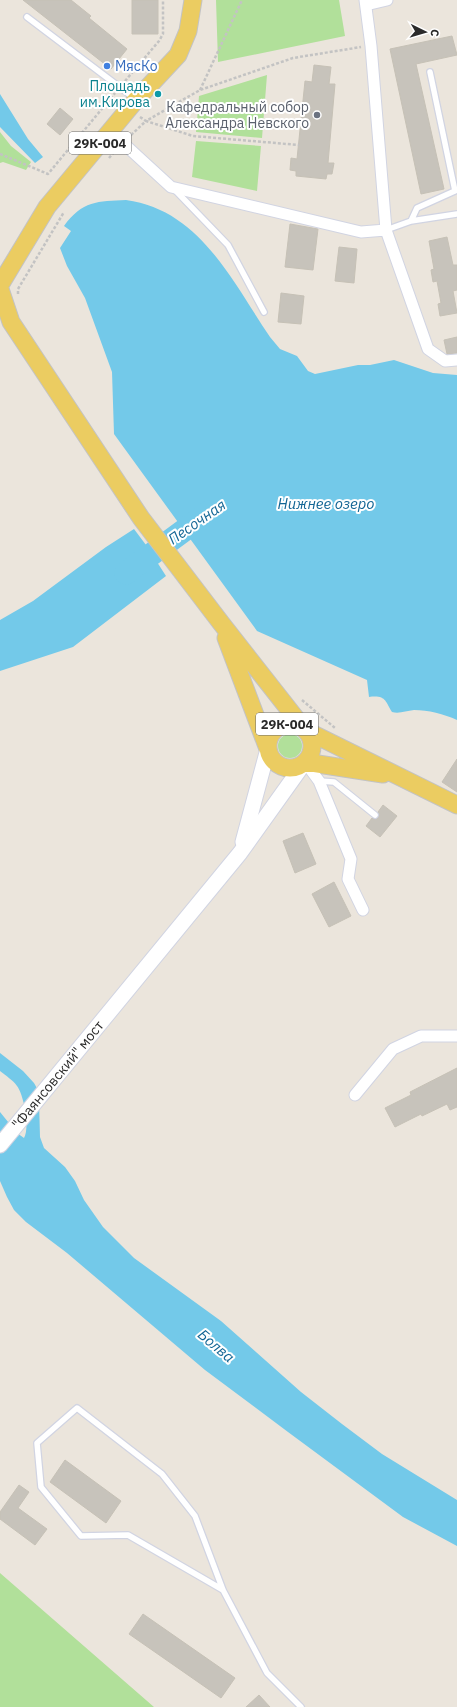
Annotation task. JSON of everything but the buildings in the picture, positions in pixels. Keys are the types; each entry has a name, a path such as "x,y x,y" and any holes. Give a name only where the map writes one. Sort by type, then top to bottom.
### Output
{"main road":[{"name":"29К-004","path":"0,285 47,207 133,104 178,55 188,31 193,0"},
{"name":"29К-004","path":"0,289 11,322 141,518 221,623 270,756 279,766 293,768 305,762 309,756 312,742 305,730 293,724 280,726 270,736 268,749"},
{"path":"221,623 305,730 399,776"},
{"path":"240,853 268,749"},
{"name":"29К-004","path":"305,762 399,776 457,805"},
{"name":"\"Фаянсовский\" мост","path":"0,1145 116,1006 240,853 305,762"}],"street":[{"path":"387,0 365,3 371,46 386,230 428,348 445,361 457,360"},
{"path":"110,131 172,187 360,232 386,230"},
{"path":"305,762 319,781 351,859 348,879 363,910"},
{"path":"355,1095 393,1048 421,1036 457,1036"}],"lane":[{"path":"27,17 120,88 133,104"},
{"path":"411,221 417,208 456,190 430,72"},
{"path":"172,187 228,245 264,312"},
{"path":"386,230 411,221 457,214"},
{"path":"319,781 334,782 375,815"},
{"path":"223,1590 128,1535 81,1536 40,1487 37,1443 78,1408 162,1474 195,1516 223,1590 267,1673 301,1707"}],"path":[{"path":"0,154 48,174 160,40 163,34 163,0"},
{"path":"200,90 242,0"},
{"path":"108,158 146,121 200,90 293,58 371,46"},
{"path":"114,94 133,104 146,121 193,136 299,145"},
{"path":"18,289 66,208"},
{"path":"297,696 338,730"}],"green space":[{"path":"216,0 339,0 345,36 218,62"},
{"path":"267,75 262,138 196,132 199,96"},
{"path":"0,132 11,146 31,162 26,170 3,162 0,163"},
{"path":"196,141 261,146 257,191 192,177"},
{"path":"290,734 298,738 302,746 298,754 290,758 282,754 278,746 282,738"},
{"path":"0,1573 154,1707 0,1707"}],"water":[{"path":"0,94 28,139 43,157 35,163 0,127"},
{"name":"Нижнее озеро","path":"126,200 152,206 174,218 194,233 212,251 242,293 270,337 280,349 297,356 308,371 315,374 358,365 370,365 394,360 433,373 457,375 457,720 441,714 425,711 414,710 400,713 392,712 382,698 369,697 367,680 257,631 114,434 112,372 85,298 67,266 60,248 71,231 64,226 77,212 84,207 99,202"},
{"path":"134,529 166,576 73,647 0,671 0,620 33,601 106,547"},
{"name":"Болва","path":"0,1053 23,1071 34,1083 38,1090 40,1137 44,1148 65,1167 75,1181 84,1200 103,1227 134,1258 221,1321 301,1392 342,1424 382,1454 457,1500 457,1546 403,1517 205,1370 67,1253 26,1222 14,1210 0,1181 0,1112 17,1133 24,1138 26,1133 26,1120 20,1090 14,1082 0,1071"}],"waterway":[{"name":"Песочная","path":"126,573 209,512"}],"place":[{"name":"МясКо","path":"107,66"},
{"name":"Площадь им.Кирова","path":"158,94"},
{"name":"Кафедральный собор Александра Невского","path":"317,115"}]}
